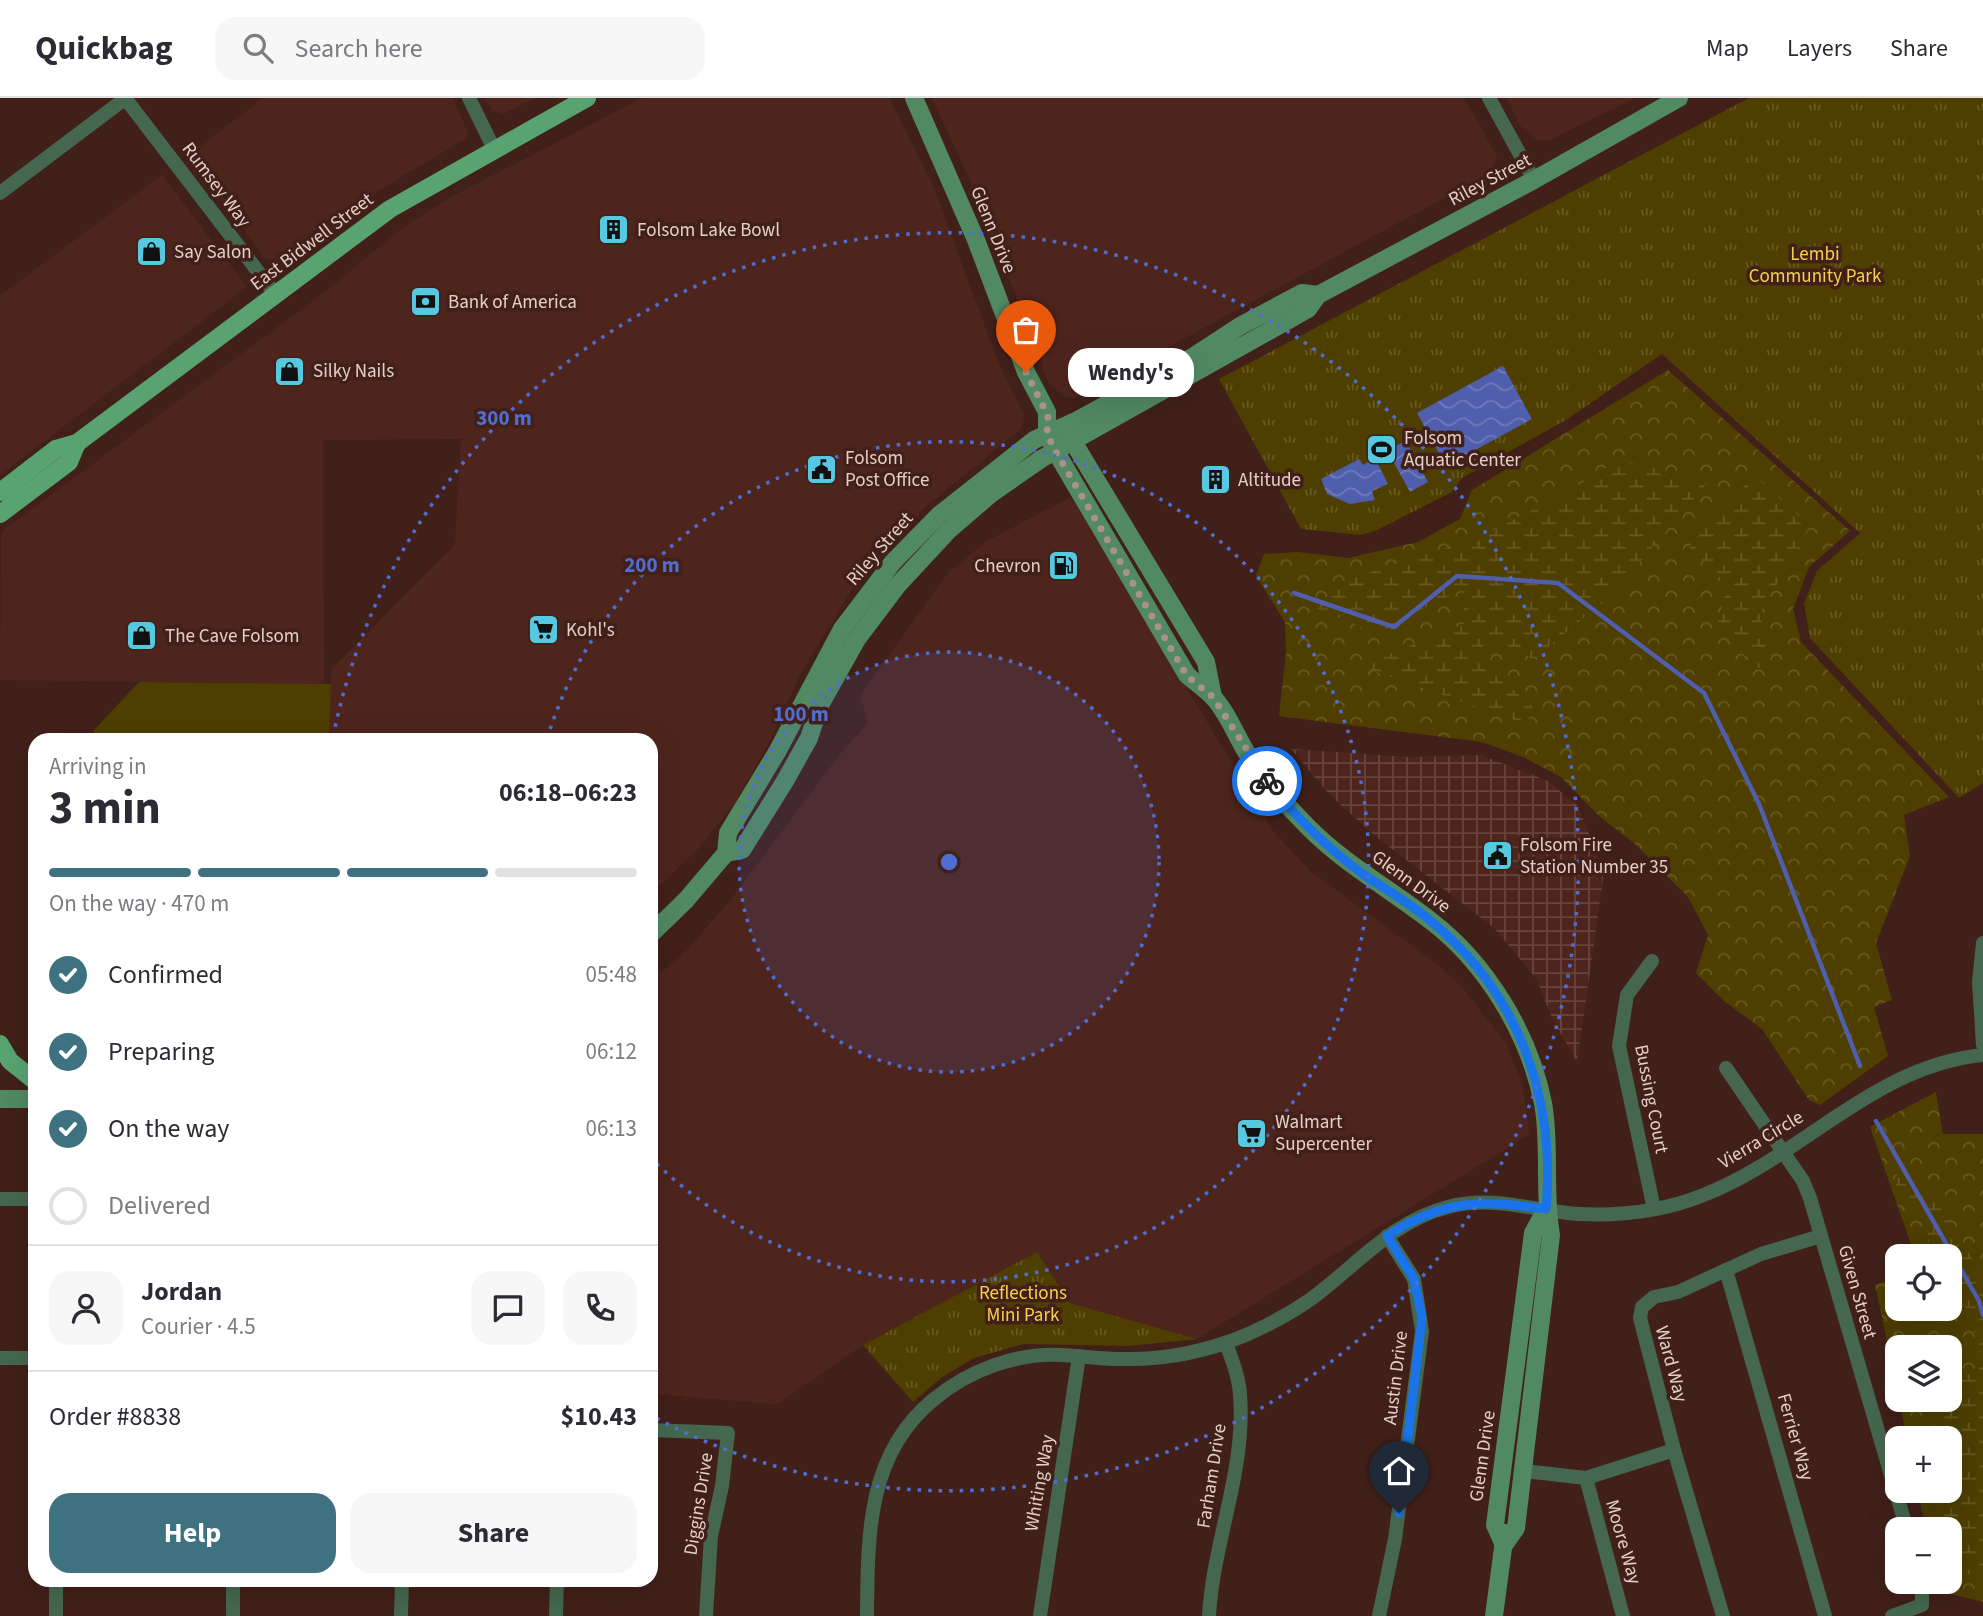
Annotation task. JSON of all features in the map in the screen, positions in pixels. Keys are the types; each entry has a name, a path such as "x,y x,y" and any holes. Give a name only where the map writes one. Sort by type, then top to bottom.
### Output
{"main road":[{"name":"East Bidwell Street","path":"0,492 56,449 76,443 390,209 587,98"},
{"name":"East Bidwell Street","path":"0,514 69,462 76,443"},
{"path":"0,1044 10,1062 28,1076"}],"street":[{"path":"0,192 126,98"},
{"name":"Rumsey Way","path":"126,98 276,295"},
{"path":"469,98 494,149"},
{"name":"Glenn Drive","path":"914,98 976,240 1026,372 1053,426 1056,452 1187,676 1213,697"},
{"path":"1489,98 1534,180"},
{"name":"Riley Street","path":"726,853 741,850 759,824 809,738 820,705 840,668 897,586 949,530 992,493 1056,452 1308,309 1318,295 1534,180 1679,98"},
{"name":"Riley Street","path":"658,927 686,901 726,853 727,833 777,752 842,629 893,562 958,498 1053,426 1191,358 1241,326 1302,293 1318,295"},
{"name":"Glenn Drive","path":"1053,426 1074,442 1206,662 1213,697 1249,757 1283,801 1338,855 1450,938 1493,988 1528,1055 1542,1099 1548,1154 1546,1209 1551,1235 1524,1471"},
{"path":"1150,609 1157,609 1164,616 1185,651 1206,662"},
{"path":"759,824 758,807 794,743 795,716"},
{"path":"1983,943 1979,982 1983,1045"},
{"name":"Bussing Court","path":"1652,961 1628,995 1619,1046 1654,1209"},
{"name":"Vierra Circle","path":"867,1616 868,1538 873,1499 890,1454 918,1414 956,1383 990,1366 1038,1355 1163,1357 1226,1343 1264,1327 1312,1298 1387,1236 1428,1213 1460,1204 1493,1202 1577,1214 1654,1209 1701,1196 1726,1185 1890,1082 1937,1063 1983,1055"},
{"name":"Given Street","path":"1726,1068 1804,1181 1903,1517"},
{"path":"0,1099 28,1099"},
{"path":"0,1199 28,1199"},
{"name":"Glenn Drive","path":"1494,1616 1503,1545 1495,1525 1533,1233 1546,1209"},
{"name":"Austin Drive","path":"1379,1616 1395,1539 1422,1331 1414,1279 1387,1236"},
{"name":"Ward Way","path":"1723,1616 1674,1450 1640,1318 1642,1307 1654,1297 1678,1292 1760,1254 1821,1236"},
{"name":"Ferrier Way","path":"1726,1270 1825,1616"},
{"name":"Farham Drive","path":"1209,1616 1217,1560 1228,1516 1240,1423 1240,1393 1226,1343"},
{"name":"Whiting Way","path":"1040,1616 1079,1356"},
{"path":"0,1358 28,1358"},
{"name":"Diggins Drive","path":"658,1430 728,1433 722,1486 711,1536 706,1616"},
{"path":"1503,1545 1514,1473 1524,1471 1586,1478 1674,1450"},
{"name":"Moore Way","path":"1586,1478 1623,1616"},
{"path":"56,1587 56,1616"},
{"path":"233,1587 233,1616"},
{"path":"401,1616 402,1587"},
{"path":"556,1616 557,1587"},
{"path":"1892,1616 1922,1605 1922,1594"}],"shaded area":[{"path":"263,98 453,98 468,133 465,139 338,215 278,261 271,261 264,257 188,156"},
{"path":"484,98 537,98 502,114 492,110"},
{"path":"642,98 889,98 935,190 998,362 1024,415 1022,428 924,508 851,591 799,677 769,743 735,803 698,849 658,887 658,733 329,733 331,670 455,544 461,439 323,440 324,684 0,680 1,532 322,294 404,227 447,199"},
{"path":"932,98 1464,98 1497,156 1491,172 1483,177 1074,398 1064,396 1049,384 983,209"},
{"path":"1506,98 1635,98 1550,140 1537,140 1522,128"},
{"path":"162,175 247,287 0,475 0,296"},
{"path":"1071,497 1273,831 1310,871 1438,965 1463,988 1506,1043 1522,1084 1530,1134 1197,1339 1068,1303 863,1345 778,1404 658,1395 658,975 686,951 729,902 836,759 868,723 860,695 948,573 987,541"},
{"path":"1291,749 1409,757 1481,755 1548,781 1578,806 1604,872 1577,1062 1552,1018 1536,978 1494,928 1374,835 1330,795"}],"green space":[{"name":"Lembi Community Park","path":"1749,98 1983,98 1983,783 1959,798 1810,638 1804,604 1817,571 1860,533 1662,354 1566,420 1462,478 1452,492 1377,530 1361,535 1301,529 1219,379"},
{"path":"1668,370 1850,531 1809,567 1793,609 1801,642 1949,797 1904,815 1910,856 1876,943 1892,1000 1874,1007 1888,1056 1820,1105 1809,1100 1762,1029 1724,1001 1696,973 1708,935 1688,897 1635,844 1599,816 1561,777 1523,757 1482,742 1279,716 1286,653 1285,622 1256,576 1264,554 1298,552 1348,558 1418,542 1460,519 1472,490"},
{"path":"1620,459 1707,483 1613,594 1533,659 1491,637 1474,656 1533,707 1527,724 1359,666 1464,624 1464,589 1374,632 1316,608 1352,578 1474,539 1561,496"},
{"path":"1755,476 1810,526 1760,613 1768,660 1756,670 1718,622 1728,585 1689,547 1708,519"},
{"path":"139,682 331,684 329,733 94,733"},
{"path":"1936,1092 1943,1134 1983,1134 1983,1602 1951,1594 1962,1594 1962,1517 1923,1517 1921,1503 1962,1503 1962,1426 1904,1426 1902,1412 1962,1412 1962,1335 1886,1335 1875,1285 1885,1281 1885,1321 1962,1321 1962,1244 1911,1244 1870,1127"},
{"path":"1897,1167 1947,1212 1983,1280 1983,1358 1968,1311 1962,1303 1962,1244 1930,1244 1925,1220 1896,1192"},
{"name":"Reflections Mini Park","path":"1037,1252 1069,1303 1197,1339 1129,1346 1023,1344 974,1358 941,1378 913,1402 863,1345"},
{"path":"1983,1362 1983,1577 1962,1573 1962,1517 1942,1517 1943,1503 1962,1503 1962,1426 1935,1426 1942,1412 1962,1412 1962,1380"}],"water":[{"path":"1503,366 1532,419 1446,466 1417,413"},
{"path":"1406,441 1428,482 1410,492 1387,450"},
{"path":"1375,458 1388,484 1372,491 1375,500 1350,504 1327,494 1321,479 1359,459 1363,465"}],"waterway":[{"path":"1294,593 1394,627 1457,576 1558,583 1704,693 1759,804 1860,1066"},
{"path":"1876,1121 1979,1301 1983,1315"}],"way so far":[{"path":"1026,372 1048,416 1047,434 1056,452 1135,582 1187,676 1213,697 1249,757 1267,781"}],"place":[{"name":"Folsom Lake Bowl","path":"614,230"},
{"name":"Say Salon","path":"151,252"},
{"name":"Bank of America","path":"425,302"},
{"name":"Silky Nails","path":"290,371"},
{"name":"Wendy's","path":"1026,372"},
{"name":"Folsom Aquatic Center","path":"1381,449"},
{"name":"Folsom Post Office","path":"822,469"},
{"name":"Altitude","path":"1215,480"},
{"name":"Chevron","path":"1064,566"},
{"name":"Kohl's","path":"543,630"},
{"name":"The Cave Folsom","path":"142,636"},
{"name":"Folsom Fire Station Number 35","path":"1497,856"},
{"name":"Walmart Supercenter","path":"1252,1133"}],"route":[{"path":"1267,781 1283,801 1338,855 1431,921 1471,959 1508,1012 1528,1055 1546,1121 1549,1177 1546,1209 1493,1202 1449,1206 1408,1222 1387,1236 1409,1266 1418,1292 1422,1318 1399,1513"}]}
